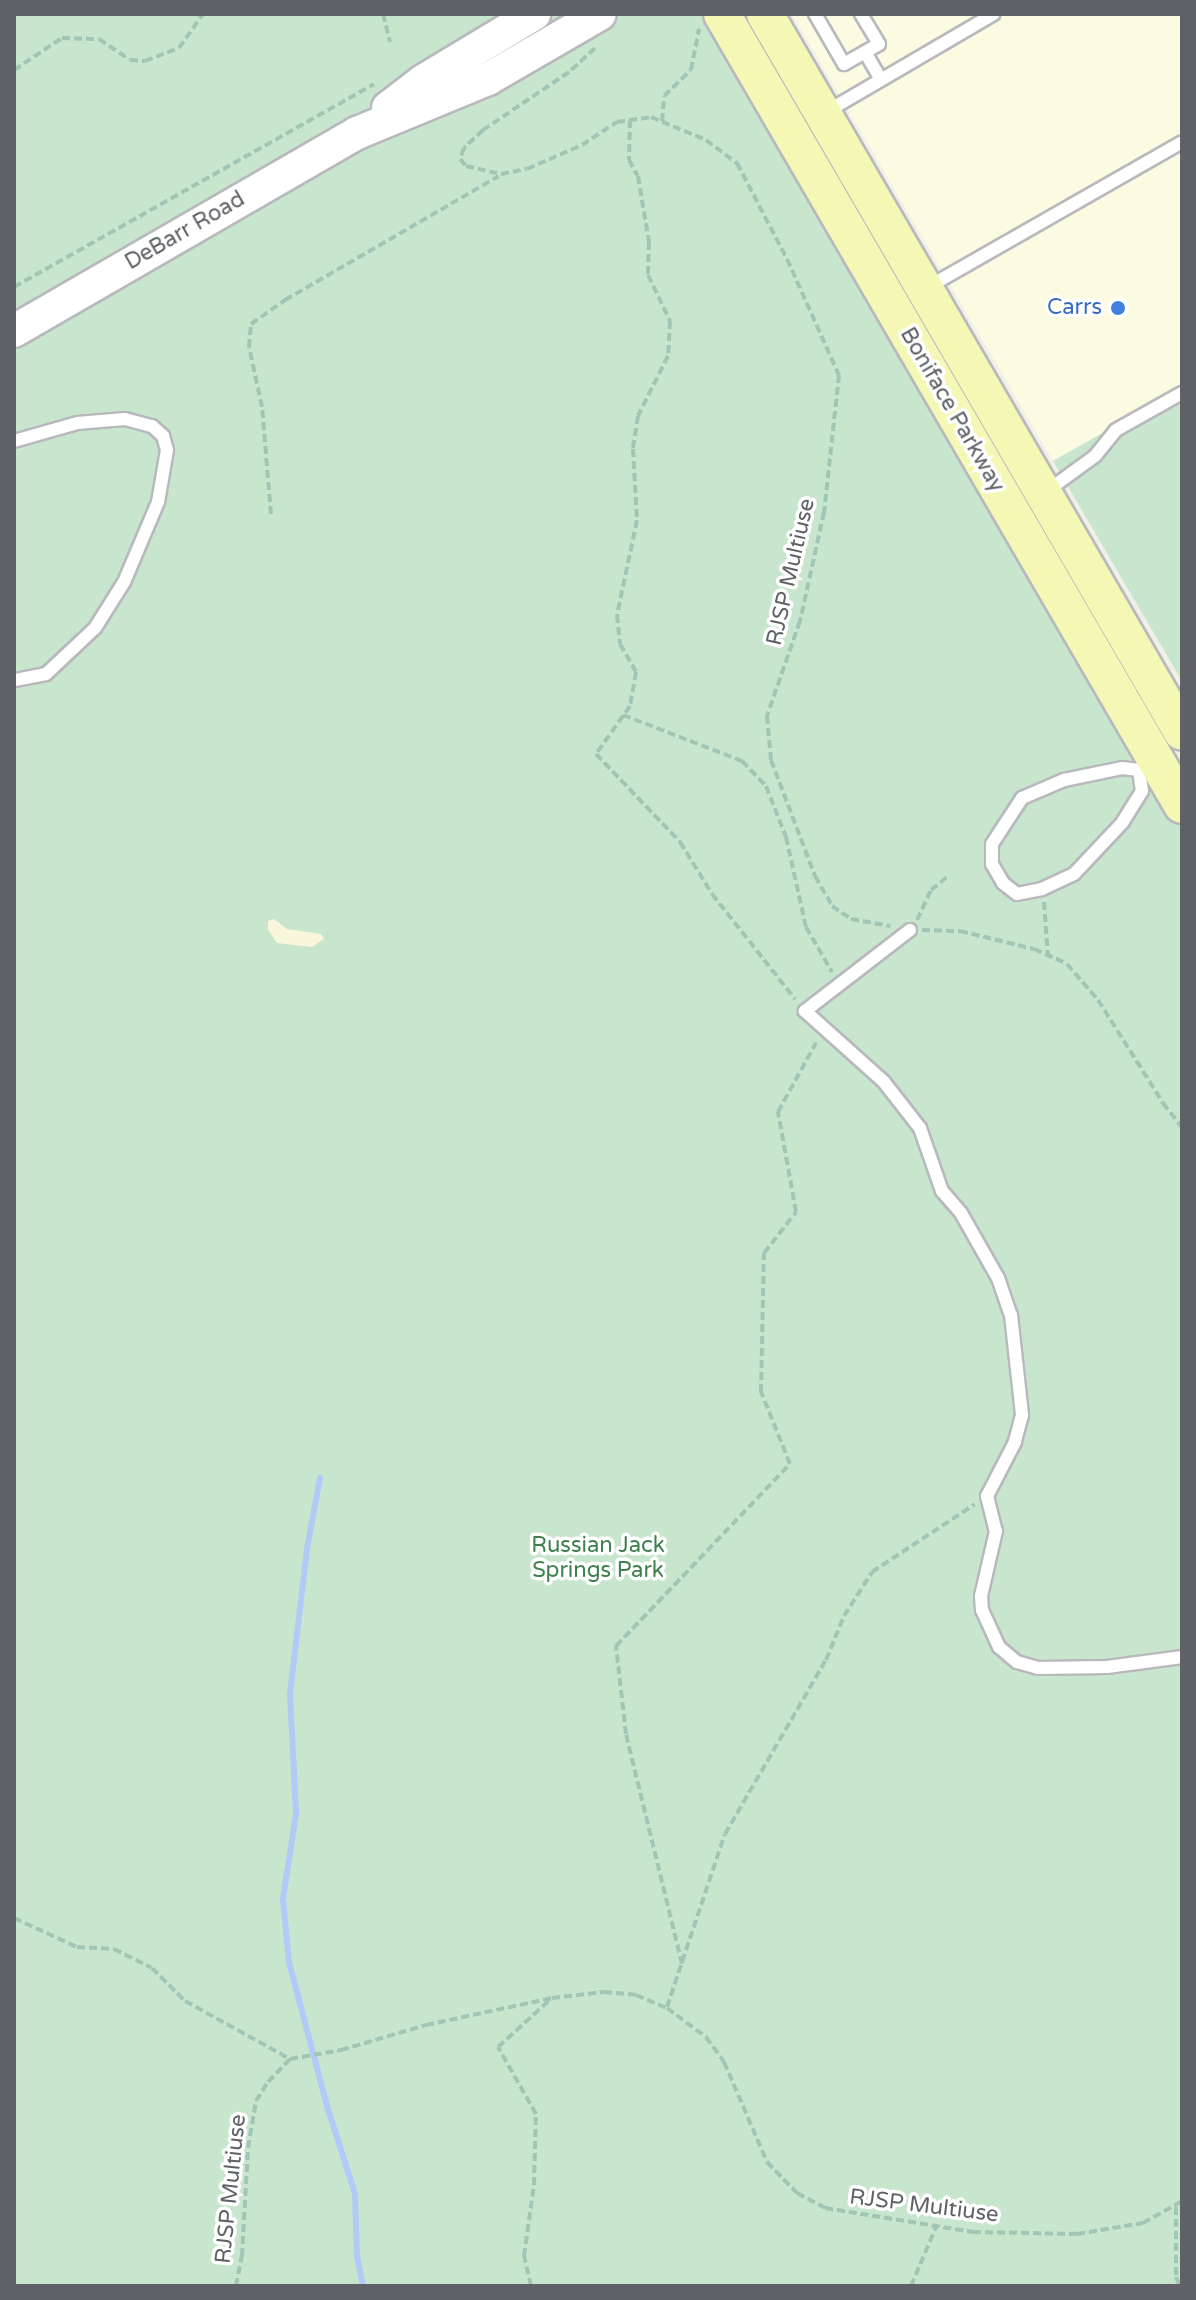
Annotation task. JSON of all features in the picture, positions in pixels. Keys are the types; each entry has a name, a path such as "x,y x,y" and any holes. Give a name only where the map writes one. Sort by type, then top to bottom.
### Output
{"main road":[{"name":"DeBarr Road","path":"357,133 423,81 534,14"},
{"name":"Boniface Parkway","path":"767,15 925,289 1148,765 1182,805"},
{"name":"Boniface Parkway","path":"710,20 1027,503 1182,732"},
{"name":"DeBarr Road","path":"14,331 357,133 488,79 596,25"}],"lane":[{"path":"815,14 844,64 879,44 861,14"},
{"path":"823,114 994,14"},
{"path":"865,52 881,80"},
{"path":"925,289 1182,142"},
{"path":"1027,503 1095,456 1116,430 1182,393"},
{"path":"14,441 77,423 125,419 152,426 163,436 167,450 158,502 124,582 95,628 46,674 14,680"},
{"path":"1148,765 1142,791 1123,822 1074,874 1042,889 1017,894 1003,883 992,864 992,844 1022,798 1064,780 1148,765"},
{"path":"910,930 805,1011 884,1082 920,1128 942,1191 961,1213 998,1278 1007,1303 1022,1415 1015,1442 987,1496 996,1531 981,1596 982,1610 999,1647 1017,1662 1038,1668 1107,1667 1182,1657"}],"path":[{"path":"14,70 62,38 99,39 130,60 145,61 179,48 203,14"},
{"path":"383,14 390,42"},
{"path":"662,121 664,96 691,70 710,20"},
{"path":"501,174 466,166 460,159 464,148 483,130 593,52 596,25"},
{"path":"14,287 338,101 376,83"},
{"name":"RJSP Multiuse","path":"271,514 262,407 249,347 251,324 285,300 501,174 527,169 582,145 617,122 651,117 706,140 737,163 787,259 839,375 824,512 800,621 767,716 771,760 815,876 832,906 851,919 910,930 960,931 1067,964 1098,1000 1163,1103 1182,1127"},
{"path":"630,120 629,160 638,176 649,242 648,275 670,321 668,356 638,416 635,432 637,520 617,615 620,644 636,672 630,706 596,754 680,842 712,894 805,1011"},
{"path":"623,715 742,761 766,786 786,837 806,927 839,987"},
{"path":"910,930 931,890 947,877"},
{"path":"1042,889 1048,956"},
{"path":"682,1964 626,1734 616,1646 790,1464 761,1392 764,1253 796,1212 778,1112 824,1028"},
{"path":"667,2008 725,1834 826,1660 844,1616 872,1572 987,1496"},
{"path":"14,1918 77,1947 114,1949 152,1968 185,2001 290,2059"},
{"name":"RJSP Multiuse","path":"236,2286 242,2256 248,2148 256,2101 268,2082 290,2059 341,2050 426,2025 552,1998 604,1992 636,1995 667,2008 706,2037 724,2062 767,2162 797,2193 825,2208 973,2232 1077,2234 1143,2223 1182,2201"},
{"path":"531,2286 524,2256 534,2185 536,2114 498,2047 552,1998"},
{"path":"1176,2207 1176,2277 1180,2286"},
{"path":"911,2286 936,2227"}],"shaded area":[{"path":"792,14 1182,14 1182,388 1053,461"}],"green space":[{"name":"Russian Jack Springs Park","path":"14,14 711,14 1182,830 1182,2286 14,2286"},
{"path":"1182,388 1182,681 1053,461"}],"sand":[{"path":"274,919 287,929 321,934 324,939 312,947 277,943 268,930 268,921"}],"waterway":[{"path":"320,1478 307,1549 290,1694 296,1814 283,1899 289,1962 327,2106 355,2194 357,2256 363,2286"}],"place":[{"name":"Carrs","path":"1118,308"}]}
